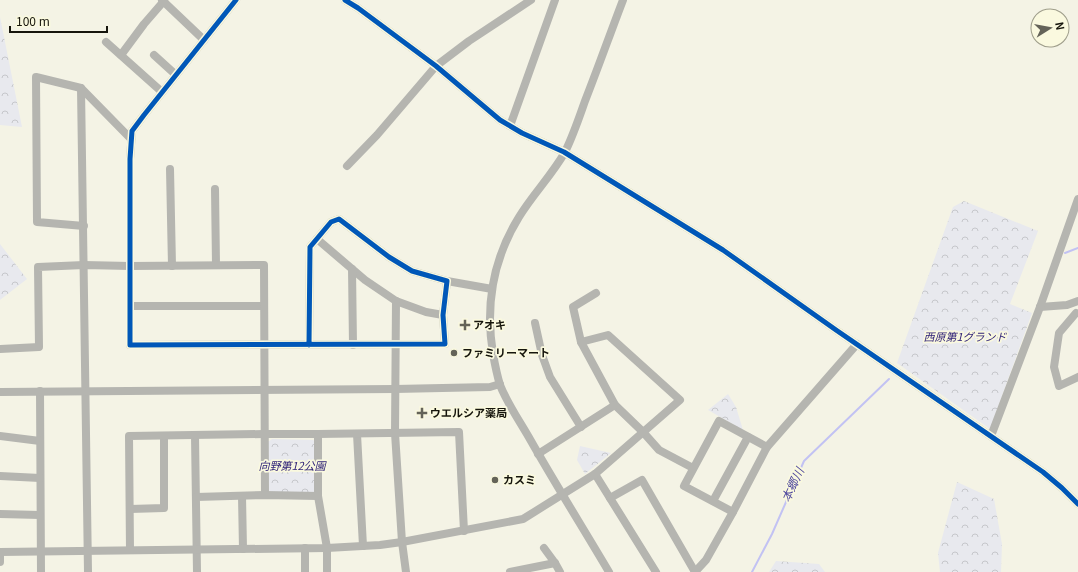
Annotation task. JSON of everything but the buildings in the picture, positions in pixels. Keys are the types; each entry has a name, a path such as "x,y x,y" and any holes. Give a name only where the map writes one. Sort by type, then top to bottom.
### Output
{"street":[{"path":"236,0 132,131 130,159 130,345 445,344 444,315 447,282"},
{"path":"345,0 436,66 500,120 564,152 723,250 1043,472 1078,504"},
{"path":"347,166 378,135 436,66 469,41 530,0"},
{"path":"510,126 555,0"},
{"path":"610,572 538,454 506,398 500,384 492,349 490,315 492,289 498,263 506,241 519,216 556,166 564,152 597,71 622,0"},
{"path":"121,55 163,1 204,40"},
{"path":"106,42 162,92"},
{"path":"154,56 176,75"},
{"path":"84,226 37,222 36,77 81,88 131,139"},
{"path":"81,88 88,572"},
{"path":"170,169 172,266"},
{"path":"215,189 216,266"},
{"path":"991,436 1076,210 1078,199"},
{"path":"309,345 310,248 331,222 339,219 388,257 412,271 447,282 492,289"},
{"path":"317,239 365,280 396,301 426,312 444,315"},
{"path":"0,349 39,348 38,267 264,265 265,495"},
{"path":"352,269 353,344"},
{"path":"596,293 573,307 581,342 615,405 659,450 693,468"},
{"path":"396,301 395,433 402,542 406,572"},
{"path":"1040,307 1067,305 1078,301"},
{"path":"1067,305 1077,314 1059,333 1054,367 1059,386 1078,377"},
{"path":"130,306 263,306"},
{"path":"534,323 542,355 550,377 581,427"},
{"path":"0,562 0,552 327,548 363,546 402,542 523,519 594,474 680,400 608,335 581,342"},
{"path":"610,498 642,480 695,572 706,560 767,447 857,344"},
{"path":"0,392 395,389 490,387 500,384"},
{"path":"40,391 41,572"},
{"path":"538,454 615,405"},
{"path":"733,512 684,486 693,468 719,421 767,447"},
{"path":"130,550 129,436 459,432 464,531"},
{"path":"318,434 318,496 327,548 327,572"},
{"path":"357,434 363,546"},
{"path":"0,436 40,441"},
{"path":"130,509 164,508 164,436"},
{"path":"195,436 196,572"},
{"path":"713,501 748,437"},
{"path":"594,474 656,572"},
{"path":"0,476 40,478"},
{"path":"196,497 265,495 318,496"},
{"path":"242,496 243,549"},
{"path":"0,514 40,515"},
{"path":"305,548 305,572"},
{"path":"544,548 560,572"},
{"path":"510,572 554,563"}],"green space":[{"path":"0,17 22,127 0,125"},
{"name":"西原第1グランド","path":"964,201 1038,231 1010,304 1032,313 990,429 897,363 953,207"},
{"path":"0,244 27,279 0,300"},
{"path":"728,394 736,407 743,430 708,410"},
{"name":"向野第12公園","path":"272,439 313,440 316,442 315,491 312,494 271,494 269,490 268,442"},
{"path":"580,446 611,453 585,474 577,460"},
{"path":"957,482 994,499 1002,544 1001,572 940,572 938,553"},
{"path":"776,561 819,564 825,572 769,572"}],"waterway":[{"name":"本郷川","path":"1065,253 1078,248"},
{"name":"本郷川","path":"752,572 772,534 804,461 889,379"}],"cycle path":[{"path":"236,0 132,131 130,159 130,345 445,344 443,315 447,281 412,271 389,257 339,219 331,222 310,247 309,345"},
{"path":"345,0 436,66 500,120 522,133 564,152 723,250 836,330 1043,472 1078,504"}],"place":[{"name":"アオキ","path":"465,325"},
{"name":"ファミリーマート","path":"454,353"},
{"name":"ウエルシア薬局","path":"422,413"},
{"name":"カスミ","path":"495,480"}]}
